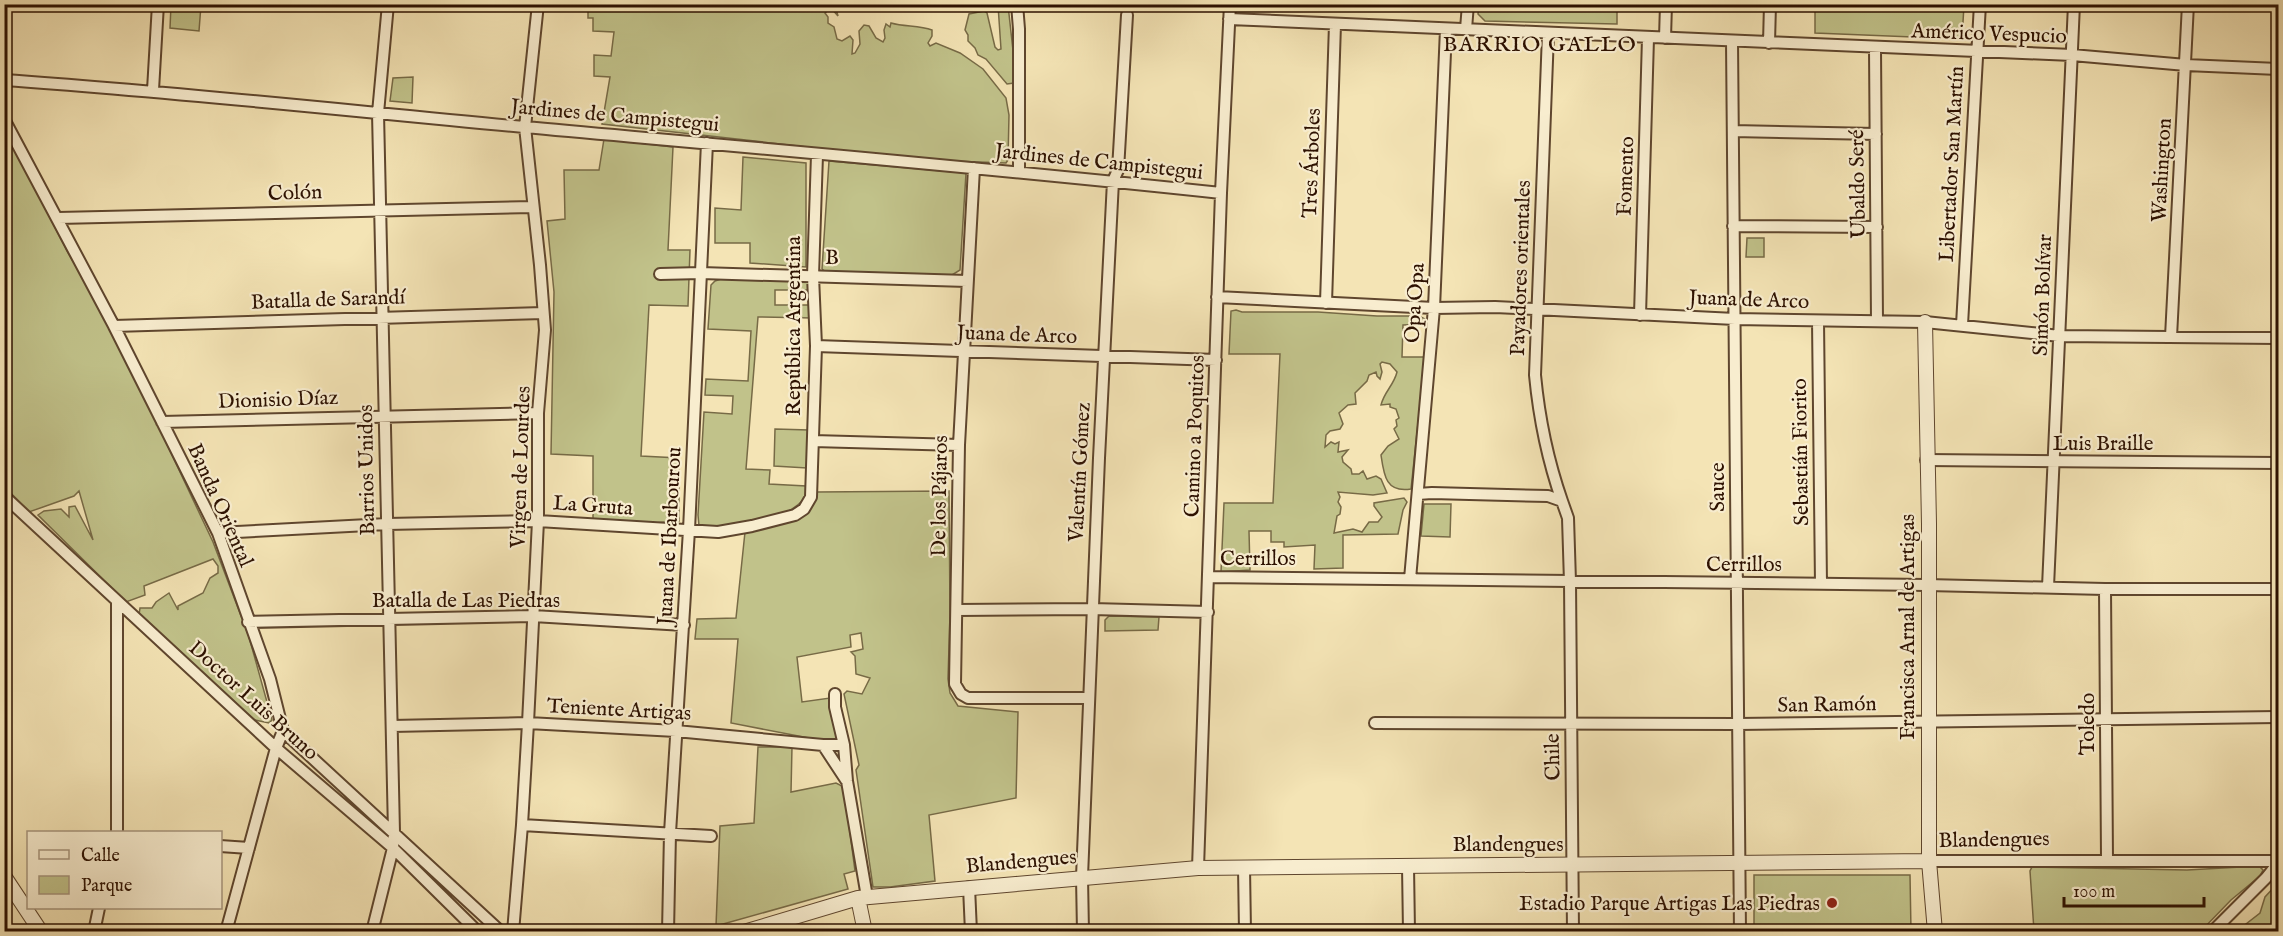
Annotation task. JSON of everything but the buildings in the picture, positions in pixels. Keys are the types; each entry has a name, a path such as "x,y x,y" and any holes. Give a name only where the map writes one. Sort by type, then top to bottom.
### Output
{"street":[{"path":"153,90 158,4"},
{"name":"Barrios Unidos","path":"372,932 393,848 394,832 378,113 388,4"},
{"name":"Virgen de Lourdes","path":"513,932 528,723 538,521 538,413 545,330 525,127 538,4"},
{"path":"1017,4 1020,39 1019,172"},
{"name":"Camino a Poquitos","path":"1198,868 1217,297 1230,4"},
{"path":"1466,29 1468,4"},
{"path":"1665,38 1666,4"},
{"path":"1769,43 1770,4"},
{"name":"Libertador San Martín","path":"1962,326 1980,4"},
{"name":"Simón Bolívar","path":"2048,587 2074,4"},
{"name":"Washington","path":"2170,337 2188,4"},
{"name":"Valentín Gómez","path":"1083,932 1082,877 1103,357 1113,181 1118,170 1127,15"},
{"name":"Américo Vespucio","path":"1229,19 2072,56 2278,69"},
{"name":"Tres Árboles","path":"1326,303 1335,24"},
{"name":"Opa Opa","path":"1410,579 1434,308 1446,29"},
{"name":"Payadores orientales","path":"1548,34 1535,375 1555,480 1568,518 1570,582"},
{"name":"Fomento","path":"1640,315 1648,38"},
{"name":"Sauce","path":"1732,41 1740,932"},
{"name":"Ubaldo Seré","path":"1875,48 1877,321"},
{"name":"Jardines de Campistegui","path":"4,80 153,90 1221,193"},
{"name":"Banda Oriental","path":"4,118 114,326 218,533 270,679 283,731"},
{"path":"1733,131 1876,134"},
{"name":"Juana de Ibarbourou","path":"668,932 670,833 684,625 707,143"},
{"name":"República Argentina","path":"811,497 816,346 813,276 817,155"},
{"name":"De los Pájaros","path":"974,168 959,445 955,684 961,694 968,698 1089,698"},
{"name":"Colón","path":"58,218 533,207"},
{"path":"1733,226 1877,227"},
{"name":"B","path":"660,274 701,273 967,281"},
{"name":"Juana de Arco","path":"1217,297 1735,319 1925,322 2060,336 2278,338"},
{"name":"Batalla de Sarandí","path":"114,326 543,313"},
{"name":"Sebastián Fiorito","path":"1818,321 1821,584"},
{"name":"Francisca Arnal de Artigas","path":"1925,322 1929,524 1927,585 1929,861 1935,932"},
{"name":"Juana de Arco","path":"816,346 1215,360"},
{"name":"Dionisio Díaz","path":"162,422 538,413"},
{"path":"813,441 959,445"},
{"name":"Luis Braille","path":"1926,460 2278,464"},
{"path":"1418,494 1548,496 1562,501"},
{"name":"Doctor Luis Bruno","path":"4,496 276,748 393,848 478,932"},
{"name":"La Gruta","path":"218,533 387,524 538,521 718,532 795,515 804,509 811,497"},
{"name":"Cerrillos","path":"1209,577 2105,589 2278,589"},
{"name":"Chile","path":"1570,582 1573,932"},
{"name":"Toledo","path":"2105,589 2107,859"},
{"path":"117,601 117,831"},
{"path":"957,610 1092,609 1208,612"},
{"name":"Batalla de Las Piedras","path":"248,622 533,616 684,625"},
{"path":"835,694 835,707 844,745 863,897 865,932"},
{"name":"San Ramón","path":"1375,723 1928,723 2278,717"},
{"name":"Teniente Artigas","path":"392,726 528,723 676,731 844,745"},
{"path":"226,932 276,748 283,731"},
{"name":"Doctor Luis Bruno","path":"283,731 501,932"},
{"path":"823,745 847,781"},
{"path":"522,825 711,836"},
{"path":"222,846 249,848"},
{"name":"Blandengues","path":"744,932 863,897 1198,868 2107,859 2278,862"},
{"path":"2212,932 2266,878 2278,862"},
{"path":"1408,866 1409,932"},
{"path":"1244,867 1245,932"},
{"path":"4,876 41,932"},
{"path":"969,887 971,932"},
{"path":"94,932 99,909"}],"green space":[{"path":"171,5 201,5 199,31 170,28"},
{"path":"588,5 835,5 838,16 831,8 825,13 828,23 834,27 837,39 842,41 850,36 853,40 852,54 860,44 859,31 864,25 869,26 876,38 883,42 886,24 890,27 891,23 932,30 928,43 930,46 936,43 960,53 983,69 1006,98 1009,115 1008,160 1006,163 924,160 602,124 610,77 594,76 594,55 611,56 614,32 593,31 593,18 588,18"},
{"path":"998,5 1008,5 1016,78 1014,83 1007,84 986,59 978,55 968,41 965,30 969,14 984,11 987,13 995,47 998,50 1001,49"},
{"path":"1479,5 1617,5 1617,24 1485,21 1478,14"},
{"path":"1815,5 1964,5 1962,39 1815,33"},
{"path":"413,77 412,103 390,101 393,78"},
{"path":"4,128 67,251 114,332 213,542 249,637 272,720 269,723 255,720 218,690 139,615 140,608 152,608 156,602 169,593 178,610 178,606 203,593 210,578 218,573 218,566 213,559 144,586 145,595 126,602 38,515 44,511 61,509 69,517 69,507 75,506 93,540 79,491 74,496 29,512 5,487"},
{"path":"604,139 673,147 668,250 690,250 688,306 649,305 641,456 679,458 679,521 654,523 593,519 593,456 551,454 554,292 547,221 565,219 564,170 599,170"},
{"path":"743,157 806,163 806,267 750,263 750,243 715,243 715,208 741,210"},
{"path":"829,161 966,173 960,270 952,275 826,272 822,269"},
{"path":"1747,238 1764,238 1764,257 1746,257"},
{"path":"721,279 808,281 814,290 775,290 775,305 813,305 813,318 758,317 746,469 770,470 769,484 806,486 806,497 785,513 772,518 744,524 702,528 699,526 698,515 704,412 732,414 733,396 705,395 706,379 748,381 751,331 708,329 711,285"},
{"path":"1231,311 1242,312 1419,316 1428,324 1403,325 1402,357 1425,357 1411,489 1403,490 1391,486 1385,476 1382,463 1381,455 1388,446 1399,439 1394,429 1397,426 1396,420 1399,418 1396,409 1390,407 1390,404 1381,405 1397,372 1390,364 1382,362 1380,364 1382,372 1380,379 1376,372 1369,375 1367,381 1355,393 1356,404 1348,405 1339,413 1343,424 1340,429 1330,431 1326,435 1325,447 1331,442 1335,444 1339,442 1338,452 1348,450 1342,457 1352,474 1359,474 1363,471 1367,479 1376,476 1381,479 1387,493 1373,495 1338,492 1340,497 1338,502 1341,507 1334,533 1353,529 1362,532 1369,522 1378,522 1382,517 1374,503 1404,498 1407,502 1398,534 1343,535 1343,568 1314,569 1315,545 1284,547 1284,542 1271,542 1271,531 1249,531 1250,570 1221,572 1224,503 1273,503 1280,354 1229,354"},
{"path":"775,429 809,430 807,468 774,466"},
{"path":"949,491 948,679 950,693 958,706 1018,712 1016,798 929,815 935,881 873,887 856,770 859,765 844,694 847,691 862,694 870,678 856,674 855,656 851,652 863,649 861,633 850,635 851,647 797,657 802,702 830,698 839,741 814,739 731,723 738,639 695,639 697,619 736,618 745,532 802,516 810,510 816,492"},
{"path":"1424,504 1451,504 1450,537 1421,536"},
{"path":"1109,616 1159,617 1158,630 1105,631 1105,620"},
{"path":"758,747 792,747 791,792 836,783 844,787 855,871 844,874 848,889 716,926 720,826 754,823"},
{"path":"2259,866 2263,870 2260,876 2231,900 2200,932 2034,931 2030,871 2032,867 2187,870"},
{"name":"Estadio Parque Artigas Las Piedras","path":"1754,875 1910,875 1911,931 1754,931"},
{"path":"2278,883 2278,931 2237,931 2260,913 2265,897"}],"place":[{"name":"Estadio Parque Artigas Las Piedras","path":"1832,903"}],"district":[{"name":"BARRIO GALLO","path":"1540,43"}]}
